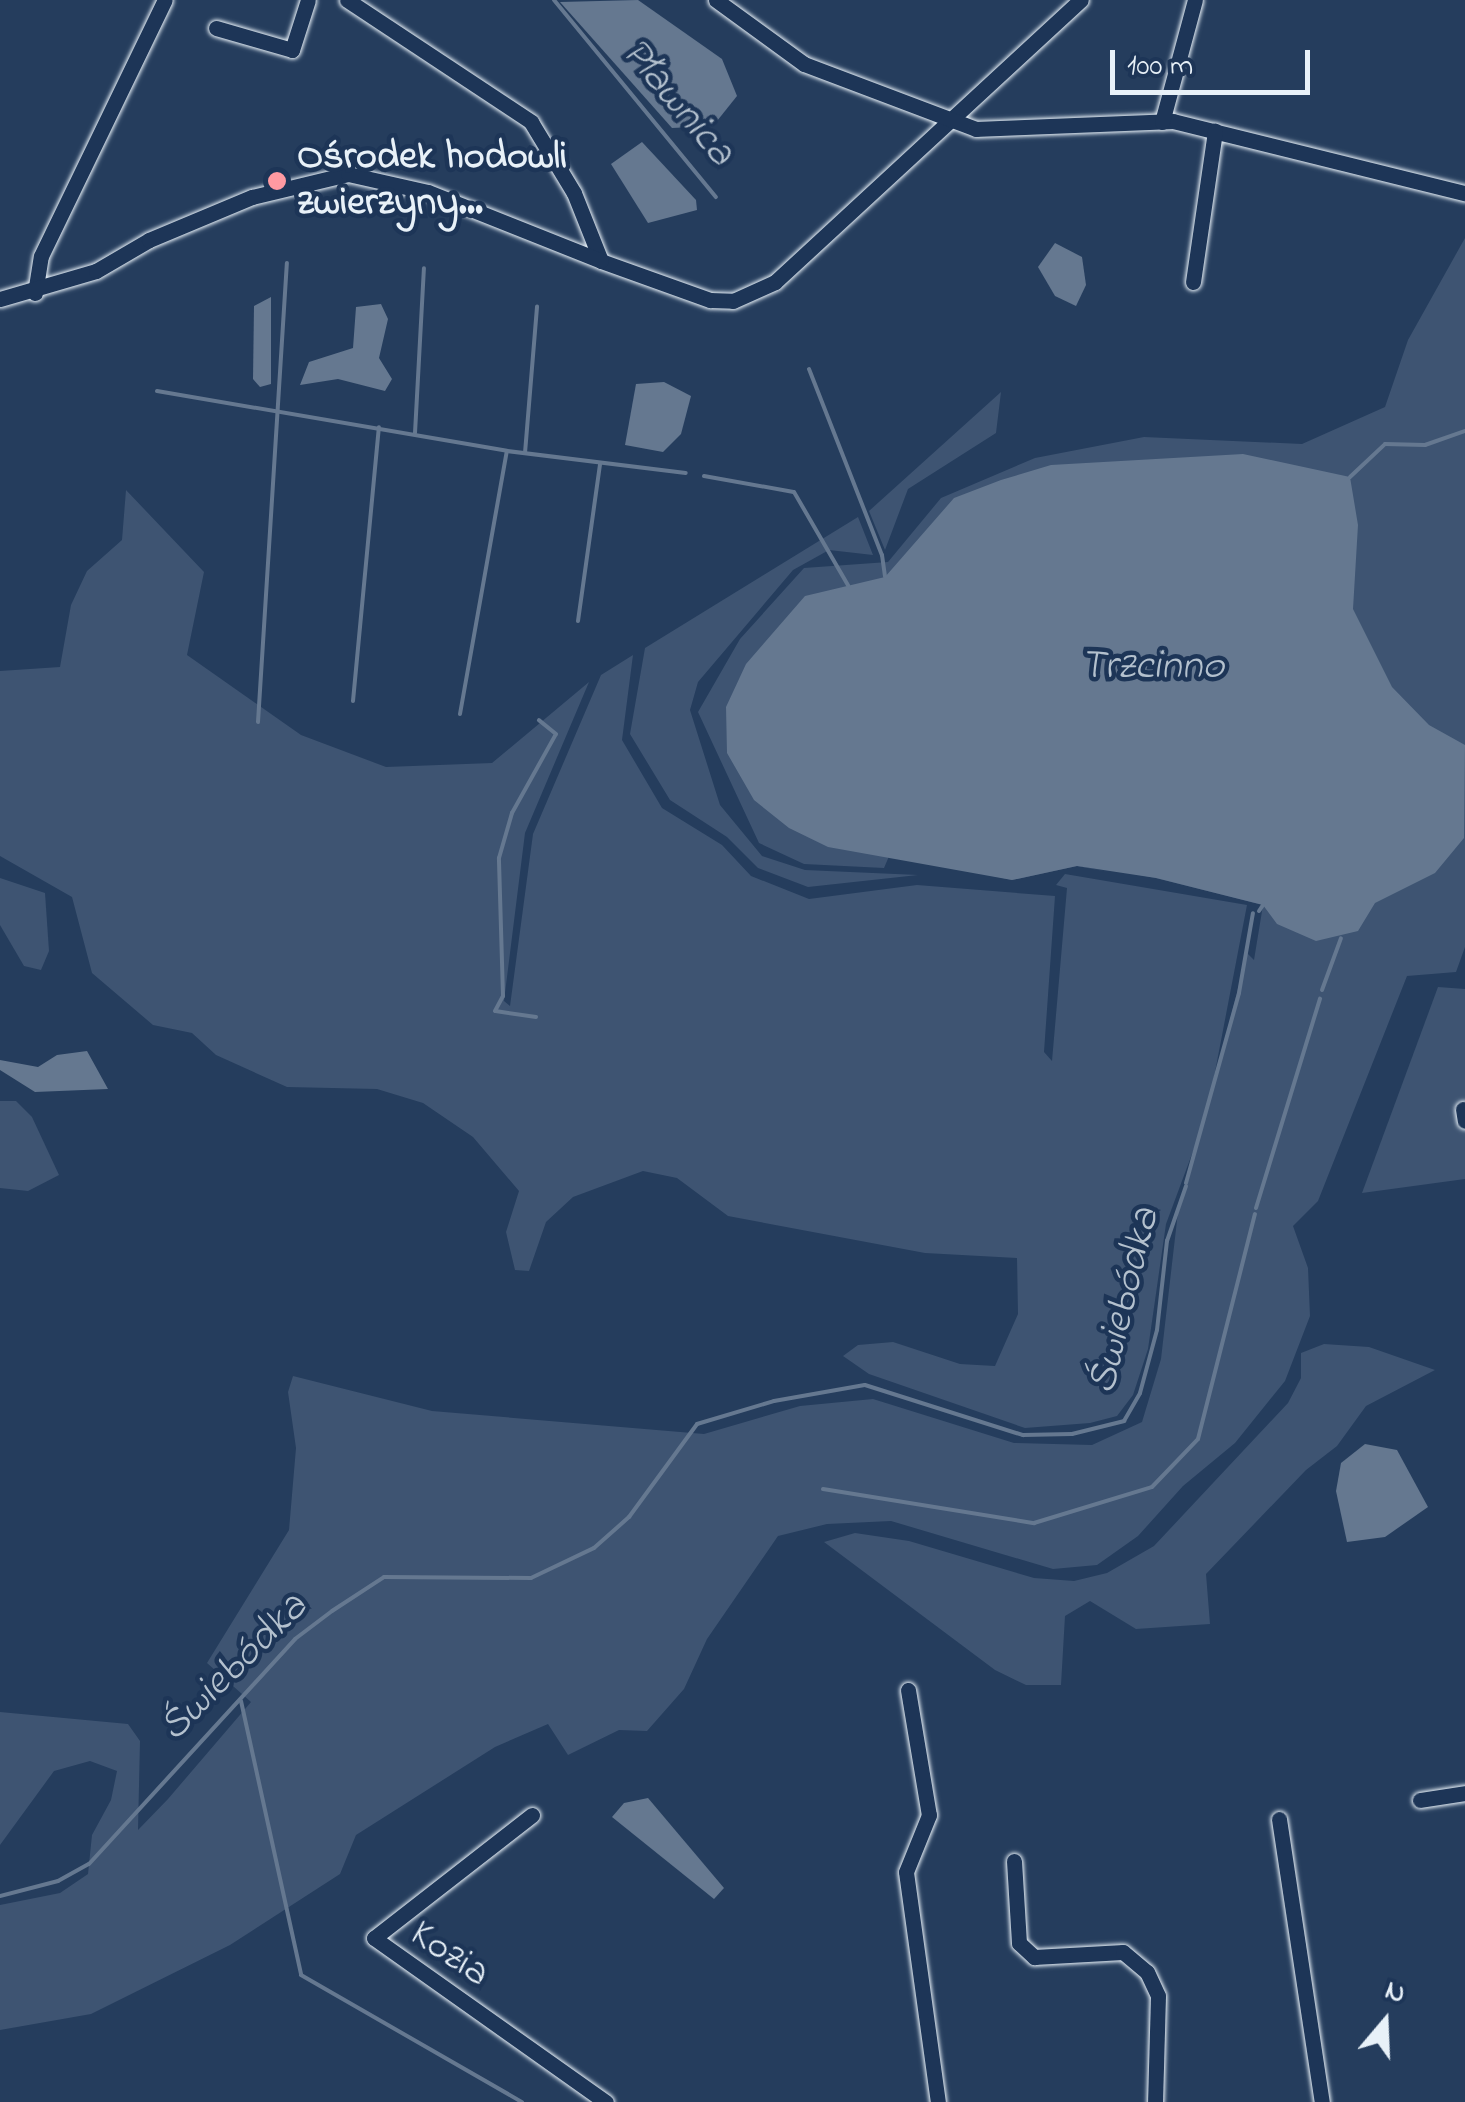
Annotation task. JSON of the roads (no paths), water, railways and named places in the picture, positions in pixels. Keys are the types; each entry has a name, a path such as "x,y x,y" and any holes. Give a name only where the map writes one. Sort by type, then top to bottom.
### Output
{"street":[{"path":"34,293 40,256 165,0"},
{"path":"216,28 292,50 308,0"},
{"path":"347,0 530,122 574,193 602,262"},
{"path":"716,0 804,64 976,129 1082,129 1162,122 1215,131 1465,193"},
{"path":"0,299 34,293 96,272 216,210 348,174 428,192 602,262 710,300 754,297 952,122 1081,0"},
{"path":"1162,122 1195,0"},
{"path":"1193,282 1215,131"},
{"path":"908,1690 929,1815 906,1872 938,2102"},
{"path":"1420,1800 1465,1793"},
{"name":"Kozia","path":"532,1814 374,1938 606,2102"},
{"path":"1280,1819 1322,2102"},
{"path":"1014,1861 1019,1943 1034,1957 1048,1962 1124,1952 1147,1972 1158,1996 1155,2102"}],"water":[{"path":"638,0 722,59 737,96 713,126 672,128 560,2"},
{"path":"642,142 696,200 697,210 648,223 611,164"},
{"path":"1055,243 1082,257 1086,285 1076,306 1055,296 1038,267"},
{"path":"271,297 271,384 260,387 253,379 254,306"},
{"path":"381,304 388,319 379,358 392,379 385,391 338,379 300,385 309,362 353,348 356,307"},
{"path":"664,382 691,396 681,434 663,452 625,445 636,384"},
{"name":"Trzcinno","path":"1243,454 1350,477 1358,525 1353,609 1392,687 1429,725 1465,745 1464,838 1435,873 1375,903 1358,931 1316,941 1277,924 1263,905 1156,878 1077,866 1012,880 828,847 789,828 754,800 727,753 726,707 746,664 805,596 885,577 954,498 1001,480 1051,465"},
{"path":"87,1051 108,1089 35,1092 0,1070 0,1060 38,1067 57,1055"},
{"path":"1365,1444 1397,1450 1428,1507 1385,1537 1347,1542 1336,1491 1341,1463"},
{"path":"648,1798 724,1888 714,1899 612,1817 624,1803"}],"waterway":[{"name":"Pławnica","path":"554,0 716,197"},
{"path":"258,722 287,263"},
{"path":"415,433 424,268"},
{"path":"525,453 537,306"},
{"name":"Pławnica","path":"809,369 882,555 885,577"},
{"path":"157,391 507,451 686,473"},
{"path":"353,701 379,427"},
{"path":"1350,477 1385,444 1425,445 1465,431"},
{"path":"460,714 507,451"},
{"path":"578,621 600,465"},
{"path":"704,476 794,492 848,585"},
{"path":"536,1017 495,1011 503,996 499,858 512,813 556,734 539,720"},
{"name":"Świebódka","path":"1259,911 1263,905"},
{"name":"Świebódka","path":"1186,1183 1239,993 1253,913"},
{"path":"1322,990 1341,938"},
{"path":"1256,1208 1320,999"},
{"name":"Świebódka","path":"0,1896 58,1881 89,1864 295,1639 332,1611 384,1577 531,1578 594,1548 629,1517 697,1424 774,1401 865,1385 1023,1435 1072,1434 1124,1421 1140,1393 1157,1330 1167,1241 1186,1186"},
{"path":"823,1489 1034,1523 1152,1487 1198,1439 1255,1214"},
{"path":"241,1701 301,1975 522,2102"}],"place":[{"name":"Ośrodek hodowli zwierzyny...","path":"277,181"}]}
